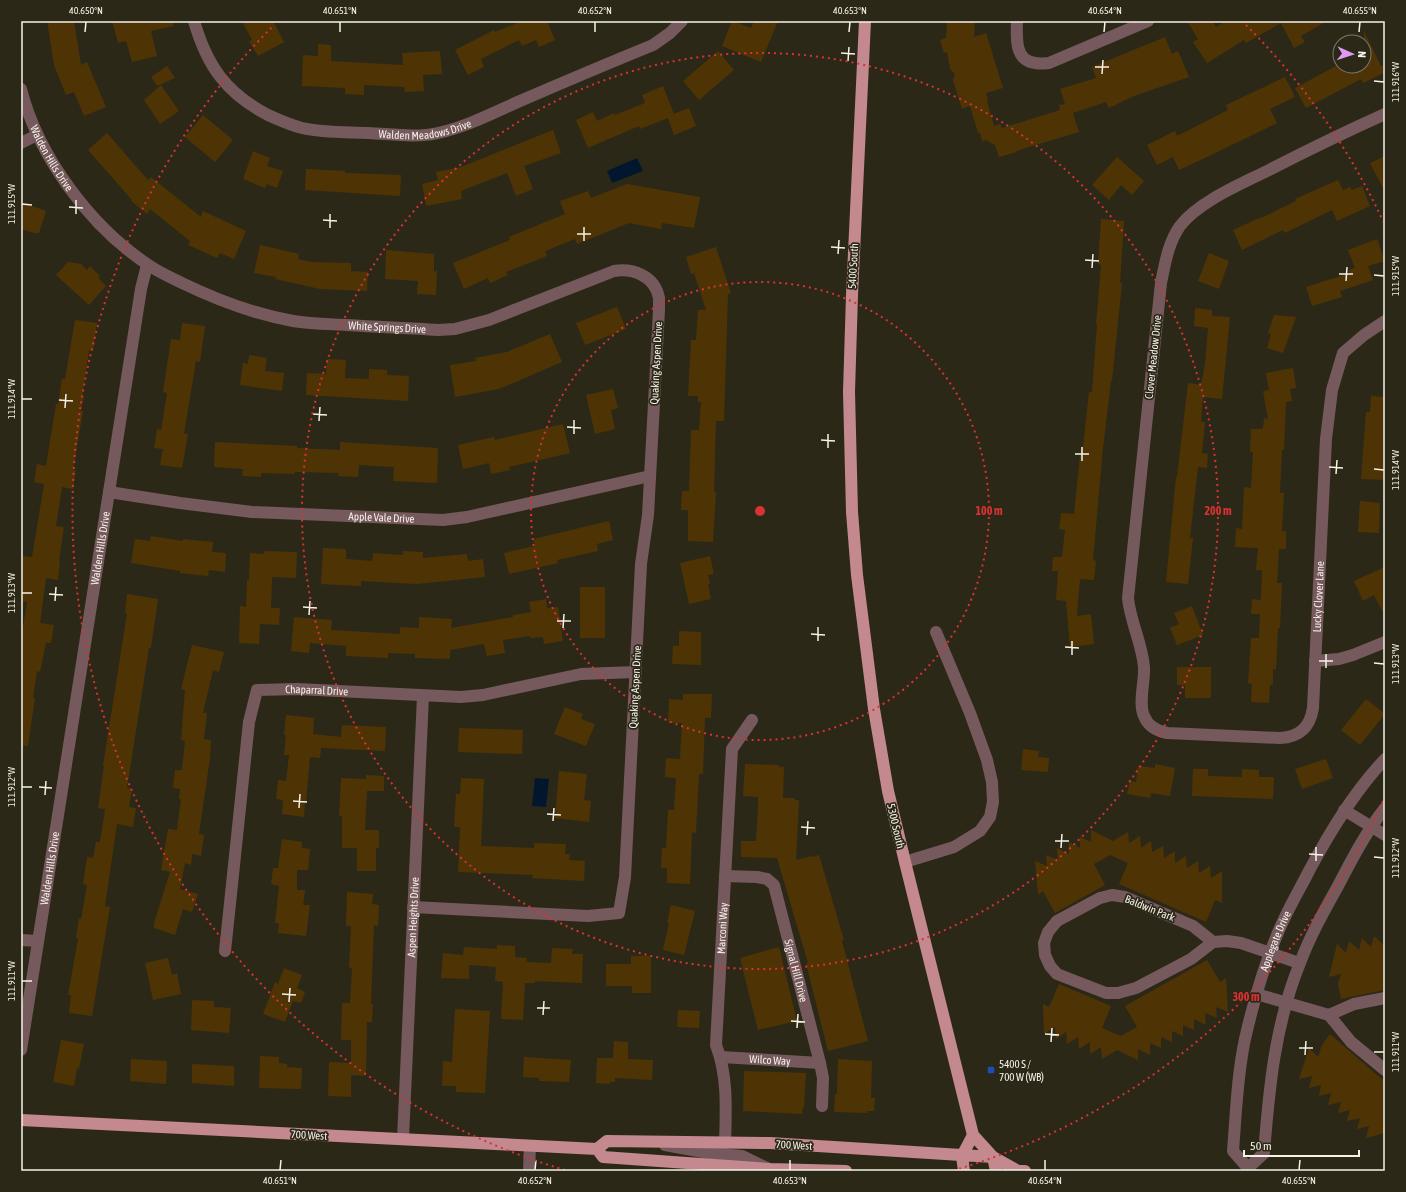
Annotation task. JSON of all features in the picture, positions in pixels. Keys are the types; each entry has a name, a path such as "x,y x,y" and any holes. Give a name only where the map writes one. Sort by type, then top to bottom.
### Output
{"main road":[{"name":"5400 South","path":"852,512 849,392 850,348 865,21"},
{"name":"5300 South","path":"852,512 857,575 874,709 888,791 904,862 973,1135 993,1157"},
{"name":"700 West","path":"21,1120 597,1149 607,1141 770,1143 993,1157"},
{"path":"964,1171 962,1156 973,1135"},
{"name":"700 West","path":"597,1149 604,1157 770,1170 839,1171"},
{"path":"993,1157 1017,1171 1025,1171"},
{"path":"993,1157 996,1171"}],"street":[{"name":"Walden Meadows Drive","path":"194,21 200,42 212,67 226,85 239,97 255,108 282,121 302,128 323,131 420,135 437,133 477,120 653,44 670,33 682,21"},
{"path":"1017,21 1016,36 1019,52 1023,58 1036,64 1049,63 1148,21"},
{"name":"Walden Hills Drive","path":"21,89 26,109 37,135 75,197 114,238 147,265 141,289 21,1050"},
{"name":"Clover Meadow Drive","path":"1147,721 1142,712 1144,676 1143,659 1140,642 1128,606 1128,582 1161,283 1173,238 1181,225 1190,216 1221,194 1385,114"},
{"path":"21,144 37,135"},
{"name":"White Springs Drive","path":"147,265 201,292 261,314 293,321 319,324 438,330 454,329 489,320 614,271 628,270"},
{"name":"Quaking Aspen Drive","path":"413,907 588,916 619,913 625,877 641,564 648,515 659,310 656,289 646,277 628,270"},
{"name":"Lucky Clover Lane","path":"1147,721 1158,731 1167,733 1280,738 1292,737 1302,731 1310,720 1313,708 1326,439 1332,390 1343,353 1364,335 1385,321"},
{"name":"Apple Vale Drive","path":"109,492 252,512 443,520 467,517 650,476"},
{"path":"904,862 954,846 980,831 990,817 993,802 992,782 987,760 970,713 936,632"},
{"path":"1315,661 1339,659 1385,642"},
{"name":"Chaparral Drive","path":"225,951 249,722 257,690 297,689 461,698 483,695 581,674 636,672"},
{"name":"Aspen Heights Drive","path":"403,1139 422,696"},
{"name":"Marconi Way","path":"726,1143 724,1076 716,1045 732,748 752,720"},
{"name":"Applegate Drive","path":"1385,759 1344,810 1324,843 1297,894 1270,952 1256,994 1241,1062 1233,1151 1248,1170 1264,1154 1269,1091 1280,1029 1286,1002 1299,963 1320,919 1358,849 1371,827 1385,808"},
{"path":"1344,810 1385,835"},
{"name":"Signal Hill Drive","path":"725,876 757,877 767,879 774,885 820,1063 823,1078 822,1106"},
{"name":"Baldwin Park","path":"1112,895 1125,897 1193,926 1213,942 1192,959 1136,988 1118,994 1106,993 1057,974 1050,966 1045,955 1044,943 1048,932 1057,921 1100,898 1112,895"},
{"path":"21,940 38,941"},
{"path":"1213,942 1227,941 1241,943 1299,963"},
{"path":"1256,994 1329,1015 1351,1042 1385,1070"},
{"path":"1329,1015 1354,1004 1385,998"},
{"name":"Wilco Way","path":"720,1058 820,1063"},
{"path":"650,1142 709,1153 742,1156 770,1170"},
{"path":"529,1171 530,1146"}],"water":[{"path":"637,158 643,171 612,183 607,171"},
{"path":"535,778 549,779 546,807 532,806"}],"building":[{"path":"47,21 74,21 81,65 87,62 106,107 84,116 74,92 66,95 54,65"},
{"path":"112,21 173,21 173,26 151,31 157,56 132,62 126,41 118,43"},
{"path":"242,21 273,21 284,42 258,56 249,41 252,40"},
{"path":"522,21 547,21 555,40 539,47 536,40 522,46 519,40 481,59 484,67 468,75 455,50 494,30 495,32"},
{"path":"732,21 751,28 754,21 778,21 761,62 722,46"},
{"path":"947,21 975,21 974,37 986,33 1003,88 986,93 987,101 994,126 1000,124 1002,128 1060,110 1059,105 1065,104 1060,89 1096,78 1092,67 1165,37 1172,54 1178,51 1189,77 1134,96 1109,108 1106,102 1073,113 1079,132 999,157 995,145 986,140 982,141 970,106 962,109 953,80 955,74 950,69 947,52 944,53 940,40 946,38"},
{"path":"1187,21 1213,21 1216,27 1226,21 1327,21 1301,36 1305,42 1294,48 1281,23 1246,43 1244,40 1207,63 1193,42 1198,39"},
{"path":"318,44 331,45 331,61 403,65 402,53 440,51 442,74 423,75 424,91 405,92 404,87 364,85 364,95 345,94 345,88 302,86 303,55 318,56"},
{"path":"1372,47 1381,66 1385,66 1382,68 1384,73 1363,83 1361,79 1306,108 1295,88 1332,68 1332,74 1372,74"},
{"path":"718,51 734,70 699,100 683,81"},
{"path":"167,66 175,78 157,86 151,77"},
{"path":"1285,77 1295,97 1270,109 1277,123 1179,170 1173,157 1157,165 1147,145 1175,131 1177,136 1228,110 1226,105"},
{"path":"161,85 179,111 160,124 144,100"},
{"path":"663,86 674,114 689,108 696,126 674,135 668,118 640,129 639,126 588,148 576,120 593,112 597,121 614,113 615,115 645,103 642,95"},
{"path":"203,115 233,140 215,162 185,137"},
{"path":"553,130 561,153 524,166 533,189 516,196 507,173 461,191 462,199 426,206 422,184 438,180 436,172 461,167"},
{"path":"107,133 148,180 151,177 201,217 203,211 246,231 234,259 220,253 217,258 188,245 190,241 150,209 147,214 131,201 132,200 88,150"},
{"path":"253,151 270,158 267,166 283,171 277,188 267,184 265,188 243,179"},
{"path":"1385,156 1385,192 1370,163"},
{"path":"1117,157 1144,181 1132,195 1121,185 1109,200 1092,185"},
{"path":"306,169 345,171 345,173 401,175 400,196 305,190"},
{"path":"1338,180 1343,190 1350,187 1352,190 1362,186 1370,206 1337,221 1332,210 1285,233 1283,230 1242,250 1233,230 1296,201 1295,199"},
{"path":"627,184 700,197 694,228 662,223 661,229 629,223 577,244 575,239 545,251 547,256 506,272 508,275 490,283 488,278 464,289 453,263 510,240 509,237 565,214 560,201 588,191 591,198"},
{"path":"21,202 46,211 39,233 21,229"},
{"path":"1101,219 1124,221 1120,283 1122,283 1112,381 1103,448 1093,560 1096,561 1094,580 1080,579 1077,616 1091,614 1094,644 1070,647 1066,601 1056,600 1058,571 1052,571 1053,557 1062,557 1065,530 1059,529 1061,513 1074,514 1081,446 1083,447 1089,392 1092,392 1101,265 1098,264"},
{"path":"1377,239 1385,261 1368,266 1373,280 1340,291 1342,297 1312,306 1306,287 1350,273 1349,270 1355,268 1348,250"},
{"path":"260,245 299,254 298,259 311,262 351,263 351,271 368,272 367,291 320,289 275,279 276,277 254,273"},
{"path":"716,247 731,293 728,294 724,421 716,421 714,492 716,492 713,542 688,541 688,510 681,510 682,491 689,491 691,430 699,430 701,402 698,402 698,396 688,396 691,340 696,340 698,310 706,310 694,273 691,274 686,257"},
{"path":"386,250 434,254 434,272 437,270 436,295 417,294 418,281 385,279"},
{"path":"1209,253 1229,261 1219,289 1198,281"},
{"path":"68,262 81,264 87,270 90,266 100,276 98,278 106,286 89,305 56,275"},
{"path":"617,307 626,329 585,345 576,323"},
{"path":"1195,308 1212,310 1212,316 1230,317 1222,399 1203,397 1201,422 1205,422 1202,453 1208,454 1207,468 1198,467 1190,538 1193,538 1188,584 1166,582 1176,477 1188,383 1201,385 1205,364 1208,328 1194,326"},
{"path":"1274,315 1296,317 1283,353 1267,348 1271,334 1268,333"},
{"path":"75,320 97,323 93,351 89,350 82,397 84,397 81,411 83,411 73,470 76,470 73,489 62,487 56,526 64,527 58,580 46,578 40,623 54,625 51,643 46,643 40,672 37,671 33,698 35,698 28,746 21,745 21,640 27,602 21,601 21,571 23,556 32,557 44,484 34,482 37,464 46,466 56,404 58,404 62,379 65,379"},
{"path":"182,323 205,326 200,362 196,361 184,434 188,434 182,468 160,465 163,449 154,448 157,429 161,430 167,393 163,392 171,339 180,340"},
{"path":"550,334 562,362 499,389 455,397 450,365 476,361 475,358 507,352"},
{"path":"249,355 267,358 265,371 284,373 282,391 240,385 243,363 248,364"},
{"path":"327,359 346,360 345,378 369,379 369,369 387,370 387,375 409,376 408,401 306,395 307,373 326,374"},
{"path":"1293,368 1296,388 1290,389 1292,401 1286,402 1284,450 1282,450 1280,493 1284,493 1282,531 1286,531 1286,549 1279,549 1277,583 1282,583 1276,669 1273,669 1273,685 1270,685 1269,703 1251,702 1252,684 1248,683 1251,638 1259,638 1260,614 1251,614 1252,599 1261,600 1262,570 1256,570 1258,548 1235,547 1236,528 1242,529 1244,487 1251,488 1253,452 1250,452 1251,429 1263,429 1264,418 1268,419 1263,391 1269,390 1266,373"},
{"path":"613,389 618,408 611,410 615,429 595,434 586,395"},
{"path":"1371,396 1385,397 1385,480 1361,479 1366,412 1370,412"},
{"path":"563,424 570,453 509,467 510,470 491,474 489,463 463,469 458,445 494,437 495,440"},
{"path":"215,442 297,446 297,448 340,450 340,442 438,448 437,483 393,481 394,467 359,465 358,477 338,476 339,473 295,472 295,474 261,473 261,477 242,476 243,469 214,467"},
{"path":"1360,501 1380,503 1379,533 1358,532"},
{"path":"609,521 613,540 597,544 598,551 557,560 558,563 509,574 504,553 535,546 533,539"},
{"path":"151,536 183,541 183,539 213,542 212,552 226,553 225,572 209,570 208,576 180,573 180,571 131,563 135,539 150,541"},
{"path":"323,548 346,549 346,559 372,561 373,553 403,555 403,551 423,552 423,558 467,554 468,561 483,559 485,577 417,584 361,581 361,586 321,584"},
{"path":"265,551 297,552 296,578 272,577 271,608 280,608 279,625 260,624 259,644 239,643 240,606 246,607 250,553 264,554"},
{"path":"710,556 714,574 708,575 711,599 689,604 680,563"},
{"path":"1385,567 1385,616 1374,595 1363,601 1354,581"},
{"path":"580,587 605,587 605,638 580,638"},
{"path":"127,594 158,599 127,788 132,789 129,807 136,808 133,827 117,824 105,906 110,907 92,1016 69,1013 71,995 68,995 78,939 76,938 79,918 81,919 87,885 83,884 87,857 93,858 96,842 100,842 105,809 98,808 103,766 127,613 125,613"},
{"path":"546,599 547,608 558,607 563,641 544,644 543,637 530,638 530,636 503,640 505,653 487,656 484,644 450,650 450,659 415,658 415,654 388,653 388,658 346,656 346,646 310,643 309,653 291,651 294,617 332,620 331,630 400,634 400,627 419,628 419,617 452,619 451,628 513,617 513,615 531,612 529,602"},
{"path":"1192,606 1203,635 1177,645 1170,628 1179,624 1174,613"},
{"path":"679,631 701,632 701,665 672,664 673,646 679,646"},
{"path":"192,645 224,652 219,672 213,670 203,713 207,713 204,739 211,740 210,758 199,834 204,835 201,856 192,854 191,865 185,863 180,889 198,894 192,912 183,909 175,935 154,928 154,923 170,872 161,870 168,829 177,830 181,799 179,799 180,789 173,788 175,770 182,770 185,741 181,740 185,690 181,689"},
{"path":"1177,667 1211,667 1211,698 1185,698 1185,685 1177,685"},
{"path":"683,694 712,694 711,718 705,718 703,774 699,774 696,833 692,832 690,884 667,883 667,868 661,868 662,848 666,848 668,810 674,810 676,778 665,777 666,758 680,759 682,723 668,723 669,699 683,700"},
{"path":"1366,699 1385,714 1360,745 1341,730"},
{"path":"565,707 583,714 581,719 595,724 586,746 554,734"},
{"path":"286,715 314,718 313,734 341,737 342,725 386,727 385,751 321,748 320,758 310,757 304,817 282,814 283,800 276,799 278,780 286,781 289,755 284,755"},
{"path":"459,728 523,730 522,754 458,752"},
{"path":"1023,749 1039,751 1038,757 1049,758 1048,772 1021,770"},
{"path":"1326,759 1333,778 1302,789 1295,769"},
{"path":"745,764 779,765 779,767 784,767 783,798 795,798 795,800 799,800 796,860 819,855 844,940 842,941 868,1041 828,1051 806,963 808,963 777,858 741,857 741,841 756,841 758,811 758,797 743,796"},
{"path":"1155,764 1175,768 1170,796 1151,793 1150,798 1127,794 1130,781 1136,782 1138,766 1155,768"},
{"path":"1193,769 1208,769 1208,776 1242,777 1242,769 1259,770 1259,777 1274,777 1273,799 1192,796"},
{"path":"559,771 587,774 584,800 591,801 589,822 555,818"},
{"path":"366,775 384,776 384,791 367,791 365,830 379,830 379,848 376,848 376,871 357,871 357,848 342,848 342,816 339,816 341,778 366,779"},
{"path":"461,778 484,779 481,846 534,848 534,843 566,844 565,854 570,854 569,860 585,861 584,881 532,878 533,875 458,872 460,827 454,827 456,794 460,794"},
{"path":"1091,830 1113,841 1128,832 1129,843 1140,836 1141,848 1151,841 1152,852 1163,846 1164,858 1175,851 1175,863 1186,856 1187,868 1198,861 1199,873 1210,866 1211,878 1222,871 1222,903 1215,900 1206,922 1119,884 1128,863 1110,855 1094,864 1105,885 1055,913 1043,891 1038,895 1035,861 1047,866 1046,855 1058,860 1057,848 1069,854 1069,842 1080,848 1080,837 1091,842"},
{"path":"282,839 302,842 302,848 310,849 308,870 297,870 297,890 305,890 303,905 310,905 306,936 278,933 279,923 275,923 279,886 271,884 273,868 278,868"},
{"path":"347,892 373,894 372,904 379,905 378,926 374,925 371,1004 373,1004 372,1022 367,1022 366,1076 351,1075 351,1097 328,1096 329,1062 351,1063 351,1040 341,1040 342,1003 350,1003 352,968 349,967 351,926 346,926"},
{"path":"671,905 695,911 684,955 663,950"},
{"path":"1374,936 1385,946 1385,990 1341,999 1338,984 1341,974 1329,977 1337,944 1346,953 1349,941 1359,950 1362,938 1371,947"},
{"path":"497,945 515,946 515,957 527,958 526,962 551,963 552,948 573,949 572,954 583,954 582,983 535,981 535,983 525,983 523,1020 501,1019 503,982 495,981 496,967 469,965 469,979 441,978 443,953 463,955 464,947 497,949"},
{"path":"779,947 797,1021 758,1030 740,958"},
{"path":"631,956 651,956 651,993 632,993 632,986 606,986 606,964 631,964"},
{"path":"168,958 172,975 177,973 181,994 153,1000 145,963"},
{"path":"1207,960 1220,982 1226,978 1228,1012 1216,1007 1217,1018 1205,1013 1206,1025 1194,1019 1194,1030 1183,1025 1183,1036 1172,1031 1172,1042 1161,1037 1161,1048 1150,1043 1150,1055 1138,1049 1138,1060 1117,1050 1102,1059 1101,1047 1090,1054 1090,1042 1079,1049 1078,1037 1067,1044 1066,1032 1056,1039 1055,1027 1044,1034 1043,1004 1049,1007 1059,984 1111,1006 1102,1028 1121,1036 1137,1027 1125,1006"},
{"path":"284,968 302,975 297,988 305,992 301,1003 293,1001 285,1022 263,1014 275,982 278,984"},
{"path":"192,1000 214,1001 214,1007 231,1008 229,1033 191,1030"},
{"path":"455,1009 490,1011 485,1093 456,1092 456,1086 442,1086 443,1061 452,1062"},
{"path":"678,1010 700,1011 699,1028 677,1027"},
{"path":"1330,1034 1385,1082 1385,1133 1366,1138 1369,1126 1357,1129 1360,1118 1347,1121 1350,1110 1338,1113 1341,1102 1328,1105 1331,1093 1319,1096 1321,1085 1309,1088 1312,1076 1299,1079 1309,1048 1318,1057 1322,1045"},
{"path":"61,1040 84,1044 79,1069 77,1068 74,1086 53,1082"},
{"path":"614,1041 628,1042 628,1059 653,1060 652,1080 615,1078 615,1082 610,1082 610,1084 596,1083 597,1058 613,1058"},
{"path":"260,1056 279,1057 279,1063 287,1064 287,1067 302,1068 301,1089 259,1088"},
{"path":"524,1057 571,1060 569,1082 539,1081 539,1078 523,1077"},
{"path":"131,1059 167,1061 166,1084 130,1081"},
{"path":"838,1059 872,1061 871,1098 875,1098 874,1111 867,1111 867,1113 834,1112 835,1094 837,1094"},
{"path":"192,1064 234,1066 234,1086 192,1083"},
{"path":"744,1071 806,1073 804,1107 802,1114 743,1111"}],"place":[{"name":"5400 S / 700 W (WB)","path":"991,1070"}]}
